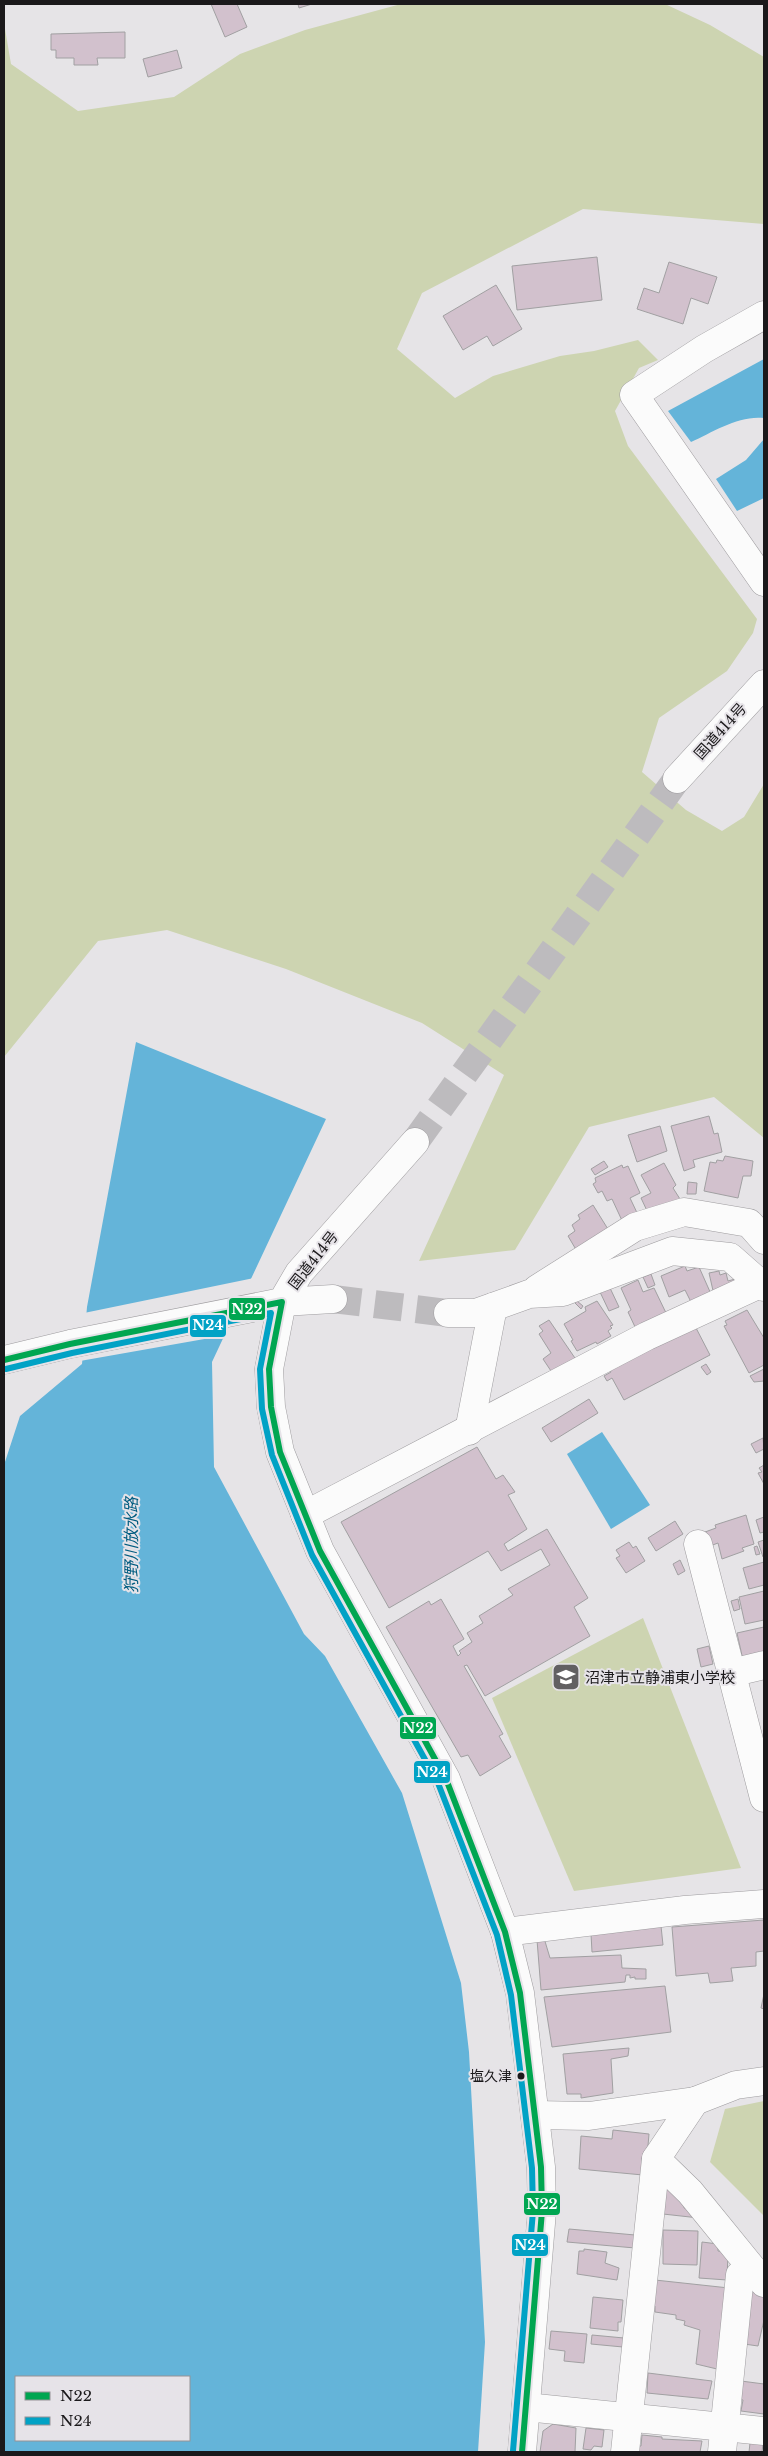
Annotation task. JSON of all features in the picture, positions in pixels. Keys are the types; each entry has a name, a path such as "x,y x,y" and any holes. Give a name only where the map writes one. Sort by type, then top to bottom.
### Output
{"main road":[{"path":"764,315 704,349 634,395 764,582"},
{"name":"国道414号","path":"677,779 764,684"},
{"name":"国道414号","path":"4,1360 70,1344 282,1302 299,1273 415,1142"},
{"path":"448,1313 476,1313 529,1294 635,1227 684,1212 749,1223 764,1240"},
{"path":"306,1514 469,1431 647,1336 763,1285 730,1257 672,1251 563,1292 529,1294"},
{"path":"333,1299 282,1302 269,1369 271,1407 280,1452 320,1552 446,1780 505,1932 520,1993 541,2167 542,2211 522,2452"},
{"path":"469,1431 493,1307"},
{"path":"698,1544 764,1798"},
{"path":"731,1673 764,1665"},
{"path":"505,1932 685,1910 764,1904"},
{"path":"535,2115 589,2116 695,2102 736,2084 764,2081"},
{"path":"625,2452 656,2159 695,2102"},
{"path":"656,2159 690,2192 760,2278"},
{"path":"723,2439 740,2274 760,2278"},
{"path":"526,2407 628,2416 723,2439 764,2431"}],"green space":[{"path":"401,4 665,4 710,25 764,57 764,224 583,209 422,293 397,349 455,398 493,376 560,356 594,351 638,340 658,360 639,368 615,411 628,446 757,619 753,633 727,671 659,718 642,772 686,810 722,831 744,817 764,784 764,1138 714,1097 589,1127 515,1250 419,1261 504,1075 422,1023 286,969 167,930 98,941 4,1057 4,23 11,64 78,111 174,97 240,54 305,30"},
{"path":"643,1618 741,1868 574,1891 492,1698"},
{"path":"764,2101 764,2216 710,2162 725,2109"}],"water":[{"path":"764,359 764,418 745,419 717,429 691,442 668,411"},
{"path":"764,439 764,498 737,511 716,479 746,460"},
{"name":"狩野川放水路","path":"136,1042 326,1119 212,1362 214,1467 304,1634 325,1656 402,1793 461,1983 469,2052 485,2342 478,2452 4,2452 4,1465 20,1416 82,1364 87,1307"},
{"path":"602,1432 650,1505 611,1529 567,1454"}],"pier":[{"path":"254,1278 227,1335 80,1361 84,1313"}],"building":[{"path":"211,4 237,4 247,27 225,37"},
{"path":"298,4 312,4 299,8"},
{"path":"125,32 125,58 97,58 98,65 74,65 74,58 56,58 56,50 51,50 51,34"},
{"path":"177,50 182,68 148,77 143,59"},
{"path":"597,257 602,300 517,310 512,266"},
{"path":"669,262 717,277 708,304 691,298 683,324 637,309 644,288 659,293"},
{"path":"496,285 522,329 493,346 487,336 463,350 443,316"},
{"path":"709,1116 714,1134 718,1133 722,1152 693,1160 695,1167 684,1171 671,1126"},
{"path":"660,1126 667,1151 637,1162 628,1135"},
{"path":"725,1156 753,1161 751,1176 743,1176 738,1198 704,1191 710,1162 723,1161"},
{"path":"604,1161 608,1167 595,1175 591,1169"},
{"path":"664,1163 676,1185 673,1188 680,1199 649,1215 641,1198 651,1193 641,1175"},
{"path":"622,1165 623,1168 628,1166 640,1193 630,1198 640,1219 625,1227 612,1199 607,1201 602,1191 598,1193 593,1184 596,1182 595,1178"},
{"path":"688,1182 697,1183 696,1194 687,1194"},
{"path":"593,1205 611,1234 578,1253 568,1236 575,1231 572,1225 580,1219 578,1215"},
{"path":"685,1266 687,1271 699,1267 711,1294 691,1302 685,1290 669,1297 661,1276"},
{"path":"719,1271 720,1275 726,1273 728,1281 735,1279 738,1286 714,1295 709,1273"},
{"path":"651,1274 655,1285 648,1288 643,1277"},
{"path":"638,1280 643,1292 654,1288 667,1315 636,1329 628,1312 631,1310 621,1288"},
{"path":"610,1288 619,1307 609,1311 600,1292"},
{"path":"577,1301 583,1306 581,1309 575,1303"},
{"path":"597,1301 613,1325 610,1326 612,1328 608,1331 611,1336 597,1344 596,1342 577,1351 564,1324 586,1311 585,1307"},
{"path":"747,1310 764,1338 764,1365 749,1373 724,1326 727,1325 725,1321"},
{"path":"549,1320 577,1361 553,1374 543,1359 551,1353 539,1334 543,1331 539,1326"},
{"path":"695,1326 710,1355 624,1400 612,1378 607,1381 604,1376 611,1372 610,1370"},
{"path":"706,1364 711,1372 707,1375 701,1367"},
{"path":"764,1369 764,1381 754,1382 750,1376"},
{"path":"589,1399 598,1413 551,1442 542,1428"},
{"path":"763,1438 764,1449 756,1453 751,1444"},
{"path":"477,1447 496,1479 503,1475 515,1492 508,1495 527,1529 504,1544 508,1551 547,1529 588,1598 574,1607 590,1636 485,1696 467,1665 464,1666 503,1734 499,1736 511,1757 480,1776 468,1755 461,1757 386,1627 429,1601 431,1605 441,1599 464,1639 453,1646 458,1656 461,1653 459,1651 472,1642 467,1633 483,1623 479,1616 513,1595 508,1589 550,1565 541,1549 501,1571 488,1551 389,1608 341,1522"},
{"path":"764,1465 764,1484 758,1473 762,1472 759,1468"},
{"path":"746,1515 754,1544 742,1548 744,1551 722,1559 718,1543 710,1546 705,1532 716,1528 715,1525"},
{"path":"764,1517 764,1532 760,1533 756,1520"},
{"path":"675,1521 683,1534 656,1551 648,1538"},
{"path":"764,1540 764,1556 763,1557 758,1542"},
{"path":"629,1542 633,1548 636,1546 645,1561 626,1573 616,1558 620,1556 616,1550"},
{"path":"757,1546 760,1554 756,1555 754,1547"},
{"path":"680,1560 685,1571 678,1575 673,1564"},
{"path":"764,1562 764,1585 749,1589 743,1568"},
{"path":"764,1591 764,1620 745,1624 739,1597"},
{"path":"738,1599 740,1609 734,1611 731,1601"},
{"path":"764,1627 764,1655 743,1660 737,1633"},
{"path":"709,1646 713,1664 701,1667 697,1649"},
{"path":"764,1920 764,1951 756,1952 756,1966 731,1968 733,1981 710,1983 708,1973 676,1976 672,1927"},
{"path":"661,1926 663,1945 592,1952 591,1934"},
{"path":"544,1938 550,1958 621,1955 622,1968 646,1969 646,1979 630,1978 630,1975 626,1975 625,1982 541,1990 537,1940"},
{"path":"665,1986 671,2032 552,2047 544,1997"},
{"path":"764,1994 764,2009 761,2008"},
{"path":"629,2048 628,2056 611,2059 613,2093 581,2098 581,2094 567,2094 563,2054"},
{"path":"613,2130 649,2134 643,2175 579,2169 581,2136 612,2139"},
{"path":"666,2181 685,2199 684,2208 694,2210 699,2218 663,2214"},
{"path":"569,2229 635,2235 635,2248 567,2242"},
{"path":"663,2230 698,2231 697,2265 663,2264"},
{"path":"702,2242 718,2244 718,2251 728,2252 727,2280 699,2278"},
{"path":"584,2249 607,2252 605,2263 619,2268 617,2280 577,2274 579,2251 584,2251"},
{"path":"655,2280 729,2288 721,2367 717,2366 717,2369 696,2364 700,2330 684,2325 685,2321 676,2319 676,2315 655,2312 655,2306 651,2304"},
{"path":"752,2280 764,2288 764,2320 758,2346 744,2344"},
{"path":"593,2297 623,2300 621,2322 618,2322 618,2331 590,2328"},
{"path":"551,2331 587,2334 584,2363 564,2361 565,2351 549,2349"},
{"path":"592,2335 624,2338 623,2347 591,2344"},
{"path":"648,2373 712,2381 708,2399 647,2393"},
{"path":"741,2381 764,2384 764,2414 741,2411 743,2400 738,2399"},
{"path":"553,2424 576,2428 575,2452 540,2452 543,2431"},
{"path":"586,2428 604,2430 602,2447 594,2446 591,2450 583,2449"},
{"path":"642,2435 662,2437 662,2439 702,2441 700,2452 636,2452 637,2446 641,2446"},
{"path":"750,2443 763,2444 762,2452 749,2452"}],"tunnel":[{"path":"415,1142 677,779"},
{"path":"333,1299 448,1313"}],"transit line":[{"name":"N22","path":"4,1360 70,1344 282,1302 269,1369 271,1407 280,1452 320,1551 446,1779 505,1932 520,1993 541,2167 542,2211 522,2452"},
{"name":"N24","path":"6,1369 72,1353 271,1313 260,1369 262,1409 272,1455 312,1555 438,1783 497,1935 511,1995 532,2168 533,2211 513,2451"}],"place":[{"name":"沼津市立静浦東小学校","path":"566,1677"},
{"name":"塩久津","path":"521,2076"}]}
